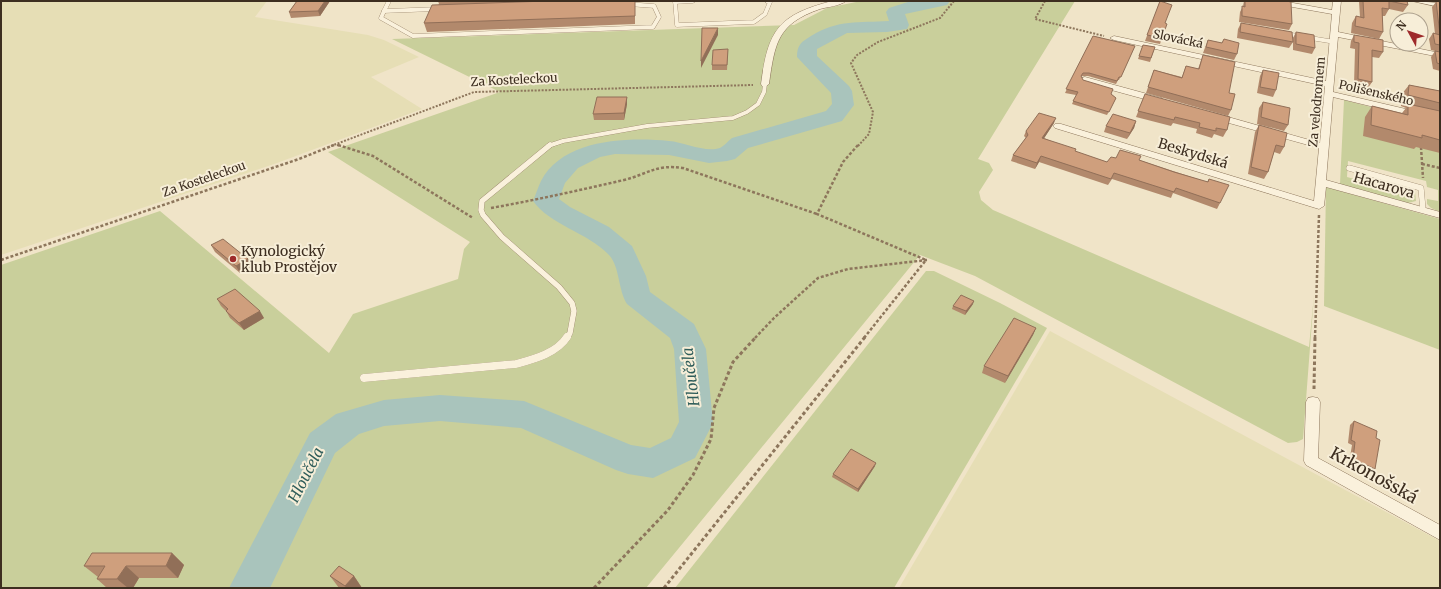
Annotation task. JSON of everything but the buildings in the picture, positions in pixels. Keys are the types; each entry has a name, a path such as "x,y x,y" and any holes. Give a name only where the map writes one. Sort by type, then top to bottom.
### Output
{"street":[{"path":"765,84 773,41 779,29 802,15 821,6 842,1"},
{"path":"1270,1 1337,12"},
{"name":"Za velodromem","path":"1319,206 1331,89 1337,1"},
{"path":"1416,1 1440,5"},
{"name":"Slovácká","path":"1114,38 1331,89"},
{"path":"1335,38 1440,55"},
{"path":"1085,80 1168,103"},
{"name":"Polišenského","path":"1331,89 1440,120"},
{"path":"1205,113 1325,147"},
{"name":"Beskydská","path":"1058,126 1319,206"},
{"name":"Hacarova","path":"1321,182 1440,215"},
{"name":"Krkonošská","path":"1313,402 1311,461 1440,533"}],"lane":[{"path":"389,1 381,18 413,36 653,28 659,17 654,6 636,3 620,4"},
{"path":"693,1 675,1 676,25 754,22 765,14 769,1"},
{"path":"384,11 447,9"},
{"path":"1282,33 1335,38"},
{"path":"364,378 516,364 539,358 564,342 570,333 573,318 572,303 559,287 524,257 492,225 481,210 482,200 550,145 563,141 647,126 736,118 749,112 758,104 765,95 765,84"},
{"path":"1349,168 1421,188 1423,210"}],"path":[{"path":"817,214 843,162 869,134 873,112 851,63 854,57 862,51 900,32 939,18 954,1"},
{"path":"1045,1 1036,19 1114,38"},
{"name":"Za Kosteleckou","path":"1,260 299,159 447,101 474,92 765,84"},
{"path":"337,144 373,156 475,220 492,225"},
{"path":"1421,147 1423,181 1421,188"},
{"path":"1422,164 1440,168"},
{"path":"481,210 531,201 631,178 653,168 675,166 817,214 927,260"},
{"path":"1313,402 1319,206"},
{"path":"594,588 668,510 693,475 711,440 714,408 733,362 774,318 818,278 848,269 927,260"},
{"path":"664,588 927,260"}],"shaded area":[{"path":"1,1 267,1 255,17 368,35 384,40 419,57 371,77 422,109 277,163 1,255"},
{"path":"1050,331 1440,541 1440,588 899,588"}],"green space":[{"path":"861,1 1075,1 978,159 989,163 993,170 979,192 981,200 993,210 1309,347 1314,295 1303,439 1297,442 1288,443 975,276 920,255 646,588 1,588 1,265 160,211 329,353 353,314 458,279 464,249 470,242 328,152 500,92 392,39 794,25 827,8"},
{"path":"1344,100 1440,125 1440,212 1431,208 1427,204 1427,199 1438,201 1438,190 1427,187 1426,181 1348,161 1347,177 1409,194 1410,189 1415,192 1416,201 1408,203 1340,184"},
{"path":"1326,187 1440,219 1440,350 1324,306"},
{"path":"926,271 934,271 1047,328 894,588 675,588"}],"waterway":[{"name":"Hloučela","path":"249,588 322,443 348,424 384,413 440,408 524,415 628,459 653,463 683,448 696,423 690,349 683,332 637,297 632,276 622,252 600,233 561,213 546,201 553,181 570,163 592,152 615,147 669,148 709,156 727,154 740,143 834,116 843,105 841,91 807,57 807,47 827,35 844,28 887,27 900,25 895,12 908,7 941,1"}],"place":[{"name":"Kynologický klub Prostějov","path":"233,259"}]}
